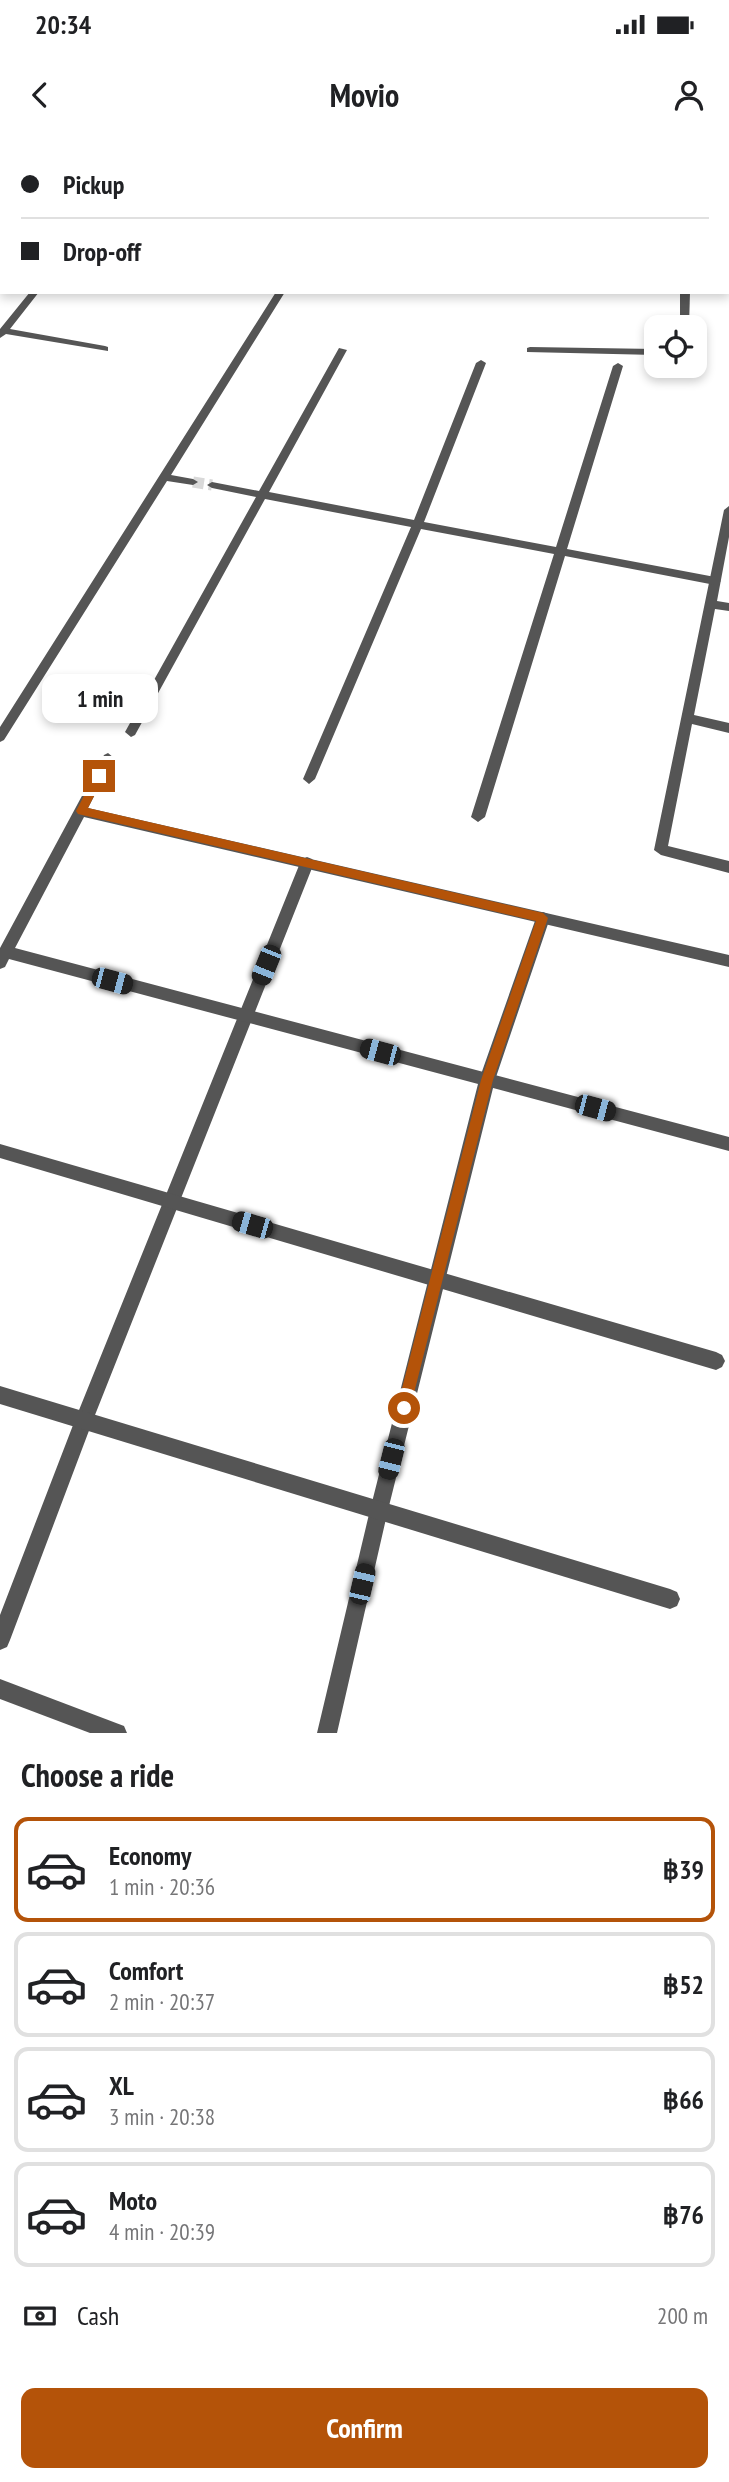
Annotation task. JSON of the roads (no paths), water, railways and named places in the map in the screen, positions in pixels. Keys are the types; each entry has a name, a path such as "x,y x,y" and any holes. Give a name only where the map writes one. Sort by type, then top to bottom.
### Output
{"street":[{"path":"2,333 33,294"},
{"path":"0,737 280,294"},
{"path":"685,294 685,315"},
{"path":"2,333 106,349"},
{"path":"131,732 342,350"},
{"path":"530,350 644,352"},
{"path":"309,779 417,526 481,363"},
{"path":"478,817 618,366"},
{"path":"162,477 193,482"},
{"path":"212,485 561,554 715,581"},
{"path":"729,510 661,850 729,867"},
{"path":"710,604 729,607"},
{"path":"688,718 729,728"},
{"path":"108,758 3,958 246,1016 729,1144"},
{"path":"81,811 729,961"},
{"path":"0,1640 84,1420 174,1202 307,863"},
{"path":"327,1733 379,1510 487,1080 543,918"},
{"path":"0,1151 716,1361"},
{"path":"0,1395 670,1599"},
{"path":"0,1689 117,1733"}],"tunnel":[{"path":"193,482 212,485"}]}
